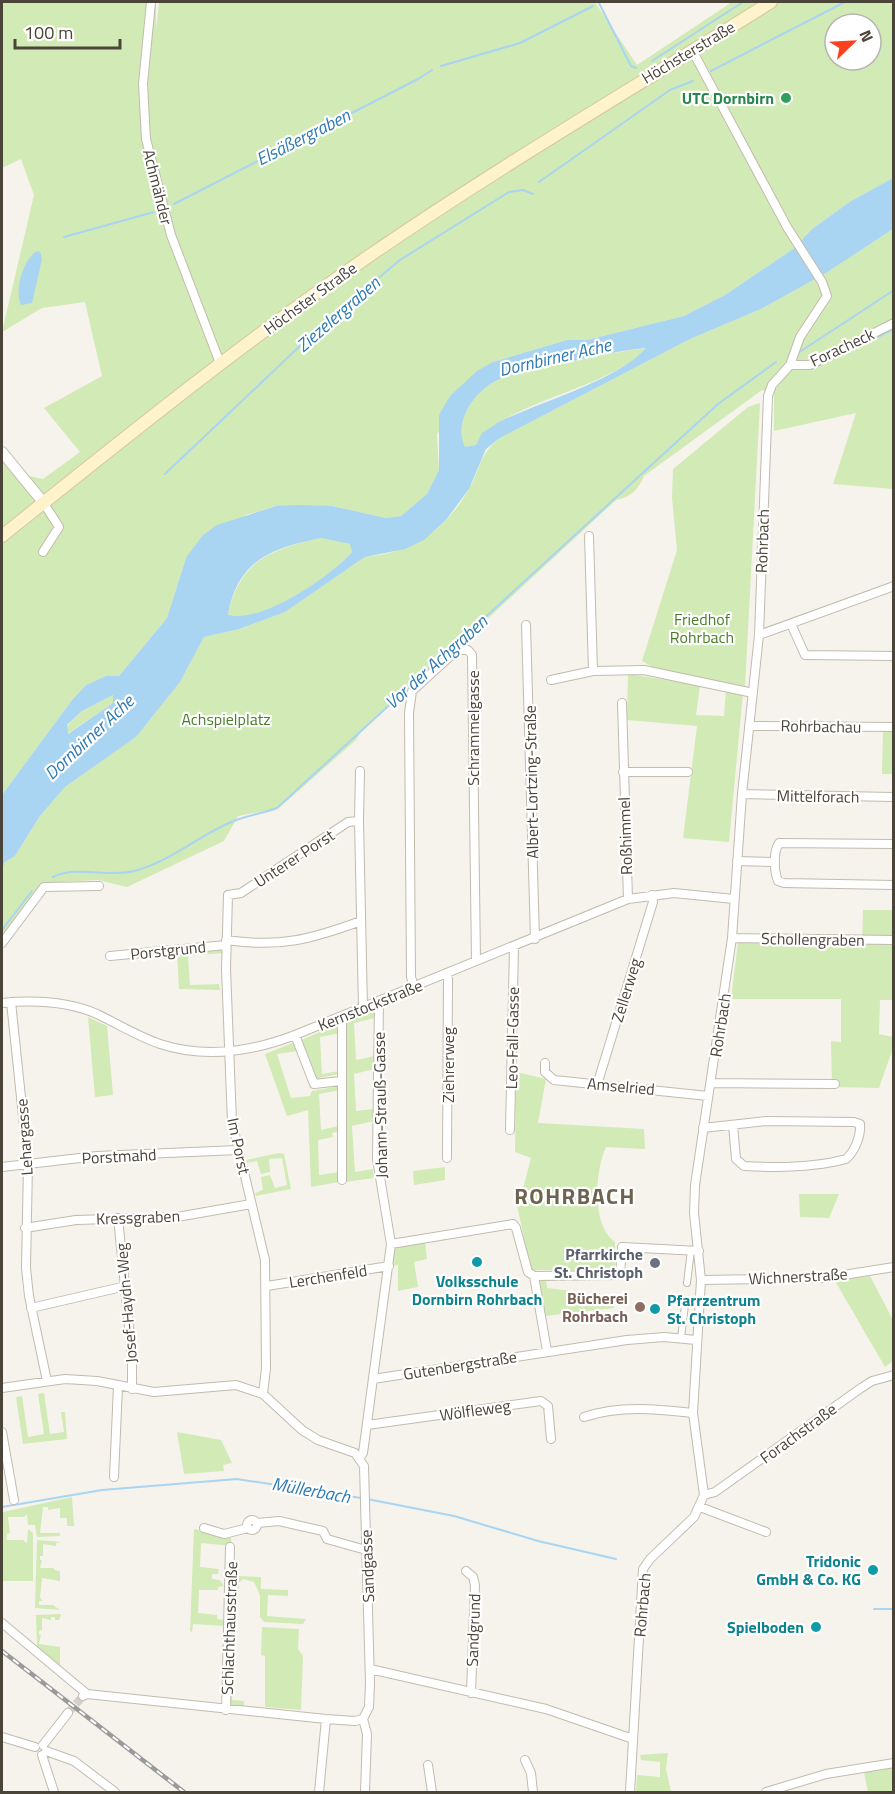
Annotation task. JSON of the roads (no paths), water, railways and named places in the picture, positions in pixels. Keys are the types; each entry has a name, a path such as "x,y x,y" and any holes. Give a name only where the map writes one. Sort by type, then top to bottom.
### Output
{"main road":[{"name":"Höchsterstraße","path":"636,84 771,2"},
{"name":"Höchster Straße","path":"2,536 220,363 367,257 458,195 636,84"}],"street":[{"name":"Achmähder","path":"150,2 142,84 146,139 171,235 220,363"},
{"name":"Rohrbach","path":"630,1792 643,1569 650,1559 689,1524 704,1496 693,1413 701,1280 695,1250 695,1185 732,938 742,794 759,635 768,396 772,385 789,365 800,337 827,296 692,50"},
{"name":"Foracheck","path":"789,365 810,365 894,323"},
{"path":"2,452 43,502 58,527 44,552"},
{"path":"590,537 593,670"},
{"path":"759,635 894,586"},
{"path":"791,624 805,655 894,656"},
{"name":"Albert-Lortzing-Straße","path":"526,625 535,939"},
{"name":"Schrammelgasse","path":"414,987 411,977 409,713 412,691 457,650 468,650 472,655 476,961"},
{"path":"551,680 593,670 644,670 753,693"},
{"name":"Roßhimmel","path":"622,703 628,899"},
{"name":"Rohrbachau","path":"749,726 894,727"},
{"name":"Unterer Porst","path":"360,771 363,1008"},
{"name":"Roßhimmel","path":"623,772 688,772"},
{"name":"Mittelforach","path":"742,794 894,797"},
{"name":"Unterer Porst","path":"228,895 241,892 348,822 359,821"},
{"path":"894,844 784,842 776,847 775,862 778,880 784,883 894,885"},
{"path":"737,861 775,862"},
{"path":"2,943 44,887 99,886"},
{"name":"Kernstockstraße","path":"6,1003 49,1002 81,1008 160,1044 188,1050 230,1053 257,1048 296,1035 628,899 674,893 734,899"},
{"name":"Im Porst","path":"228,895 226,942 232,1122 265,1260 267,1286 263,1394"},
{"name":"Zellerweg","path":"597,1085 653,902 652,895"},
{"path":"226,942 288,943 314,938 361,921"},
{"name":"Schollengraben","path":"732,938 894,940"},
{"name":"Porstgrund","path":"110,956 226,942"},
{"name":"Leo-Fall-Gasse","path":"510,1130 514,946"},
{"name":"Ziehrerweg","path":"446,973 448,979 447,1158"},
{"name":"Johann-Strauß-Gasse","path":"360,1457 363,1453 391,1244 377,1159 380,1001"},
{"name":"Lehargasse","path":"6,1003 28,1164 26,1268 31,1308 47,1381"},
{"path":"342,1016 342,1180"},
{"path":"296,1035 314,1084 342,1081"},
{"name":"Amselried","path":"545,1064 545,1072 554,1080 708,1096"},
{"path":"711,1083 835,1084"},
{"path":"703,1128 733,1125 785,1120 854,1122 860,1124 861,1130 851,1154 846,1159 784,1167 751,1166 739,1164 736,1159 733,1125"},
{"name":"Porstmahd","path":"2,1167 97,1156 238,1150"},
{"name":"Kressgraben","path":"25,1228 76,1220 177,1217 251,1204"},
{"name":"Josef-Haydn-Weg","path":"118,1218 132,1356 132,1389"},
{"path":"391,1244 513,1224 528,1272 534,1276 620,1275 622,1247 695,1250 687,1282"},
{"name":"Lerchenfeld","path":"267,1286 389,1266"},
{"name":"Wichnerstraße","path":"701,1280 824,1278 894,1267"},
{"path":"534,1276 547,1350"},
{"path":"31,1308 126,1286"},
{"path":"681,1338 685,1305"},
{"name":"Gutenbergstraße","path":"373,1379 547,1350 650,1338 696,1340"},
{"name":"Forachstraße","path":"704,1496 715,1492 861,1388 872,1381 894,1375"},
{"path":"2,1388 76,1379 161,1392 236,1384 263,1394 302,1430 360,1457"},
{"path":"114,1476 117,1386"},
{"name":"Wölfleweg","path":"367,1425 541,1401 548,1406 551,1439"},
{"path":"584,1417 602,1411 641,1408 693,1413"},
{"path":"2,1432 14,1500"},
{"name":"Sandgasse","path":"360,1457 363,1466 370,1669"},
{"path":"700,1507 766,1532"},
{"path":"204,1528 224,1534 248,1528 254,1530 257,1523 279,1521 323,1531 327,1539 366,1550"},
{"name":"Schlachthausstraße","path":"226,1710 230,1547"},
{"name":"Sandgrund","path":"466,1570 473,1577 475,1585 471,1693"},
{"name":"Schlachthausstraße","path":"2,1623 85,1695 326,1719 355,1721 363,1719"},
{"path":"365,1792 368,1734 363,1719 369,1707 370,1669 546,1709 633,1739"},
{"path":"41,1749 68,1713"},
{"path":"319,1792 326,1719"},
{"path":"2,1737 74,1761 115,1792"},
{"path":"41,1749 54,1792"},
{"path":"525,1760 531,1773 534,1792"},
{"path":"766,1792 826,1774 894,1763"},
{"path":"428,1765 432,1792"}],"water":[{"name":"Dornbirner Ache","path":"893,178 893,229 826,273 761,309 690,339 500,438 486,449 469,489 446,520 424,540 405,549 365,557 285,612 239,629 204,637 180,682 136,737 65,787 40,816 15,856 5,862 2,869 2,795 72,700 86,685 106,676 119,676 167,618 186,558 202,536 217,525 276,506 332,506 386,518 401,516 427,494 439,470 439,415 450,396 477,371 493,362 567,340 587,340 684,316 725,295 793,249 812,229 851,201","holes":["646,348 634,360 598,380 499,422 482,433 476,445 465,447 462,428 468,408 477,395 500,379 529,369","321,538 350,544 352,552 328,574 276,606 242,616 228,615 239,582 248,570 259,560 272,553","113,695 113,703 68,734 67,725 82,711"]},
{"path":"37,251 40,252 42,259 32,303 21,305 19,284 21,276 28,261"}],"waterway":[{"name":"Elsäßergraben","path":"652,61 743,2"},
{"name":"Ziezelergraben","path":"711,71 845,2"},
{"name":"Elsäßergraben","path":"599,3 631,66 636,68"},
{"name":"Elsäßergraben","path":"441,66 520,43 593,6"},
{"name":"Elsäßergraben","path":"174,204 432,70"},
{"name":"Ziezelergraben","path":"539,182 670,90 693,81"},
{"name":"Ziezelergraben","path":"165,474 322,325 400,260 509,192 523,190 533,194"},
{"name":"Elsäßergraben","path":"64,237 154,212"},
{"name":"Vor der Achgraben","path":"798,353 894,290"},
{"path":"811,369 894,329"},
{"name":"Vor der Achgraben","path":"53,877 72,872 124,873 147,867 229,823 277,808 718,404 776,362"},
{"name":"Vor der Achgraben","path":"2,930 32,891"},
{"name":"Müllerbach","path":"2,1507 102,1490 237,1479 361,1498"},
{"name":"Müllerbach","path":"367,1499 454,1516 538,1541 616,1559"},
{"name":"Müllerbach","path":"874,1609 894,1609"}],"tunnel":[{"path":"68,1713 83,1696"}],"railway":[{"path":"2,1651 184,1792"}],"place":[{"name":"UTC Dornbirn","path":"786,98"},
{"name":"Volksschule Dornbirn Rohrbach","path":"477,1262"},
{"name":"Pfarrkirche St. Christoph","path":"655,1263"},
{"name":"Bücherei Rohrbach","path":"640,1307"},
{"name":"Pfarrzentrum St. Christoph","path":"655,1309"},
{"name":"Tridonic GmbH & Co. KG","path":"873,1570"},
{"name":"Spielboden","path":"816,1627"}],"district":[{"name":"ROHRBACH","path":"575,1196"}],"park label":[{"name":"Friedhof Rohrbach","path":"702,628"},
{"name":"Achspielplatz","path":"226,719"}]}
